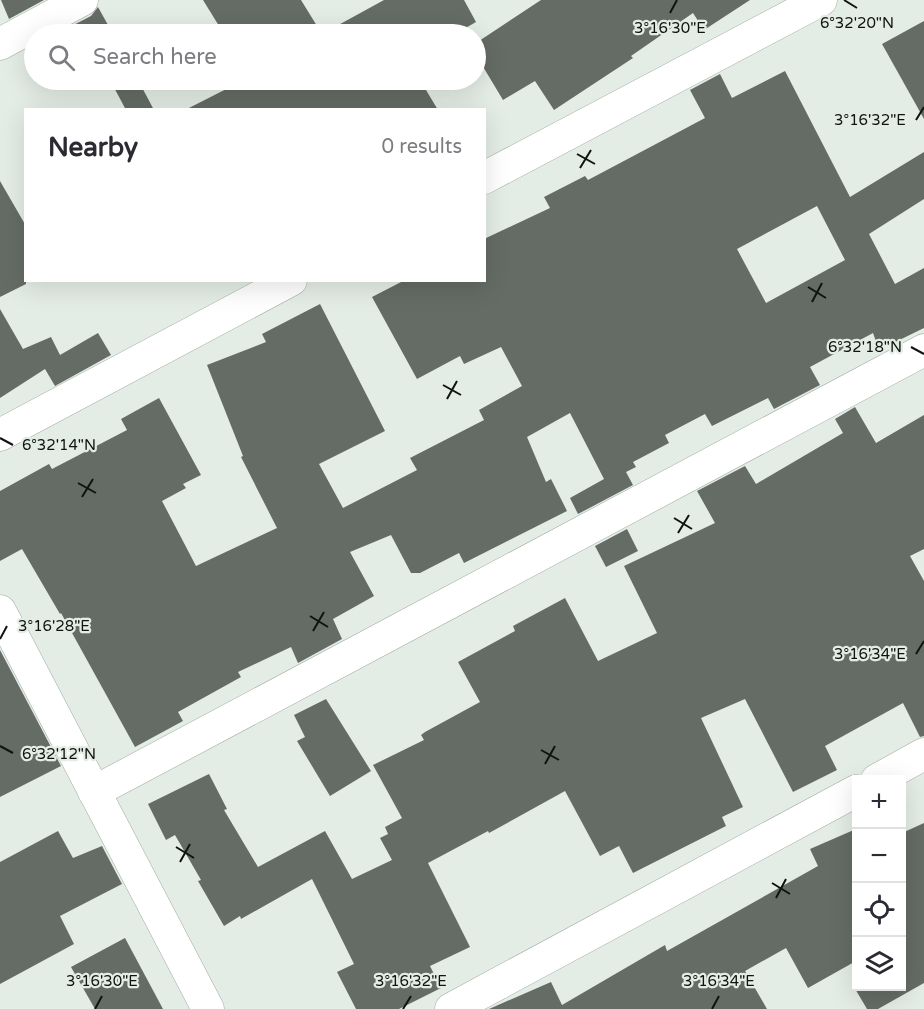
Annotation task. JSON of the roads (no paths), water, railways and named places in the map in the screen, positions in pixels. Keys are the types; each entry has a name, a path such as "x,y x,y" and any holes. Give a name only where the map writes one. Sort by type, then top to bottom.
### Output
{"street":[{"path":"37,24 82,0"},
{"path":"486,177 820,0"},
{"path":"0,44 24,31"},
{"path":"0,435 287,282"},
{"path":"94,792 924,351"},
{"path":"0,611 208,1009"},
{"path":"886,775 924,754"},
{"path":"451,1009 852,792"}]}
